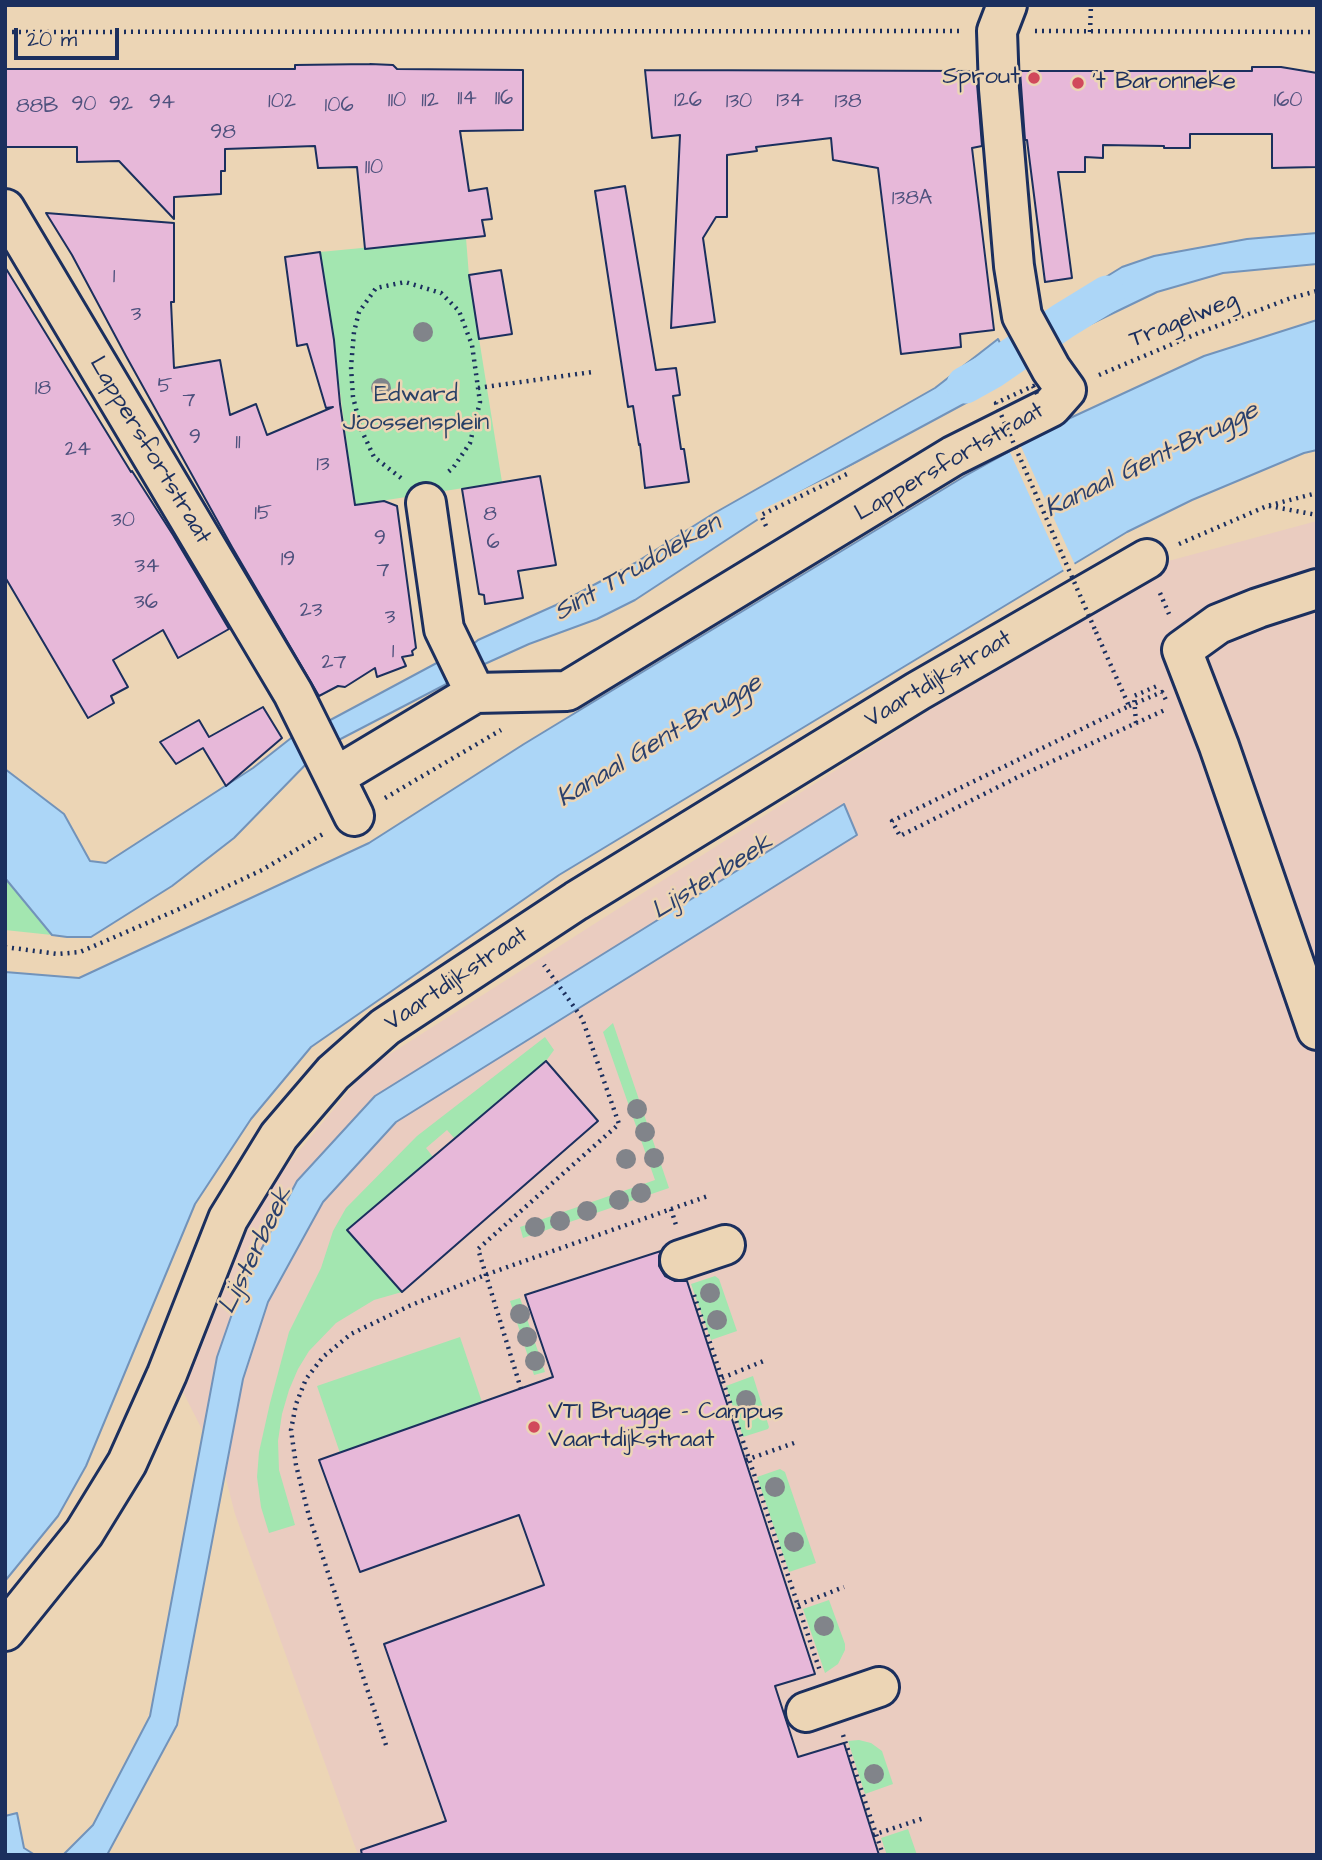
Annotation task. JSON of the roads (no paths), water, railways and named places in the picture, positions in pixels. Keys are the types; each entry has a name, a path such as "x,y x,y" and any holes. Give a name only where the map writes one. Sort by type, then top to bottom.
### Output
{"street":[{"name":"Lappersfortstraat","path":"465,672 567,691 953,456 1051,407 1051,392 1042,351 1023,316 1014,266 999,89 1002,18"},
{"name":"Lappersfortstraat","path":"5,209 293,692 354,816"},
{"path":"323,753 465,672 444,629 425,495"},
{"name":"Vaartdijkstraat","path":"5,1631 84,1533 127,1462 167,1374 228,1219 279,1136 333,1073 385,1027 576,901 918,691 1147,559"},
{"path":"1317,589 1218,624 1182,650 1219,746 1317,1030"},
{"path":"683,1259 725,1245"},
{"path":"819,1708 879,1687"}],"water":[{"path":"1317,233 1317,264 1223,273 1157,292 1072,333 1057,307 1122,267 1154,256 1247,239"},
{"name":"Kanaal Gent-Brugge","path":"1317,320 1317,450 1192,500 1127,532 559,875 311,1047 251,1119 195,1204 86,1466 58,1516 5,1581 5,972 79,978 369,843 524,744 965,476 1068,419 1204,356"},
{"path":"998,339 1016,373 988,391 795,495 635,600 597,619 529,644 478,667 471,646 478,640 556,605 635,563 711,515 935,388"},
{"path":"446,658 456,679 331,744 321,725"},
{"path":"300,731 313,757 234,838 172,886 91,937 52,935 5,878 5,769 64,814 90,861 106,863 253,768"},
{"path":"844,804 857,835 396,1122 323,1202 268,1302 243,1379 177,1725 107,1855 63,1855 93,1825 150,1716 217,1357 241,1288 297,1181 375,1096"},
{"path":"17,1813 24,1848 35,1855 5,1855 5,1816"}],"waterway":[{"name":"Sint Trudoleken","path":"965,385 1107,294"}],"place":[{"name":"Sprout","path":"1034,78"},
{"name":"'t Baronneke","path":"1078,83"},
{"name":"VTI Brugge - Campus Vaartdijkstraat","path":"534,1427"}],"park label":[{"name":"Edward Joossensplein","path":"416,410"}],"water label":[{"name":"Lijsterbeek","path":"713,878"},
{"name":"Lijsterbeek","path":"257,1251"}]}
